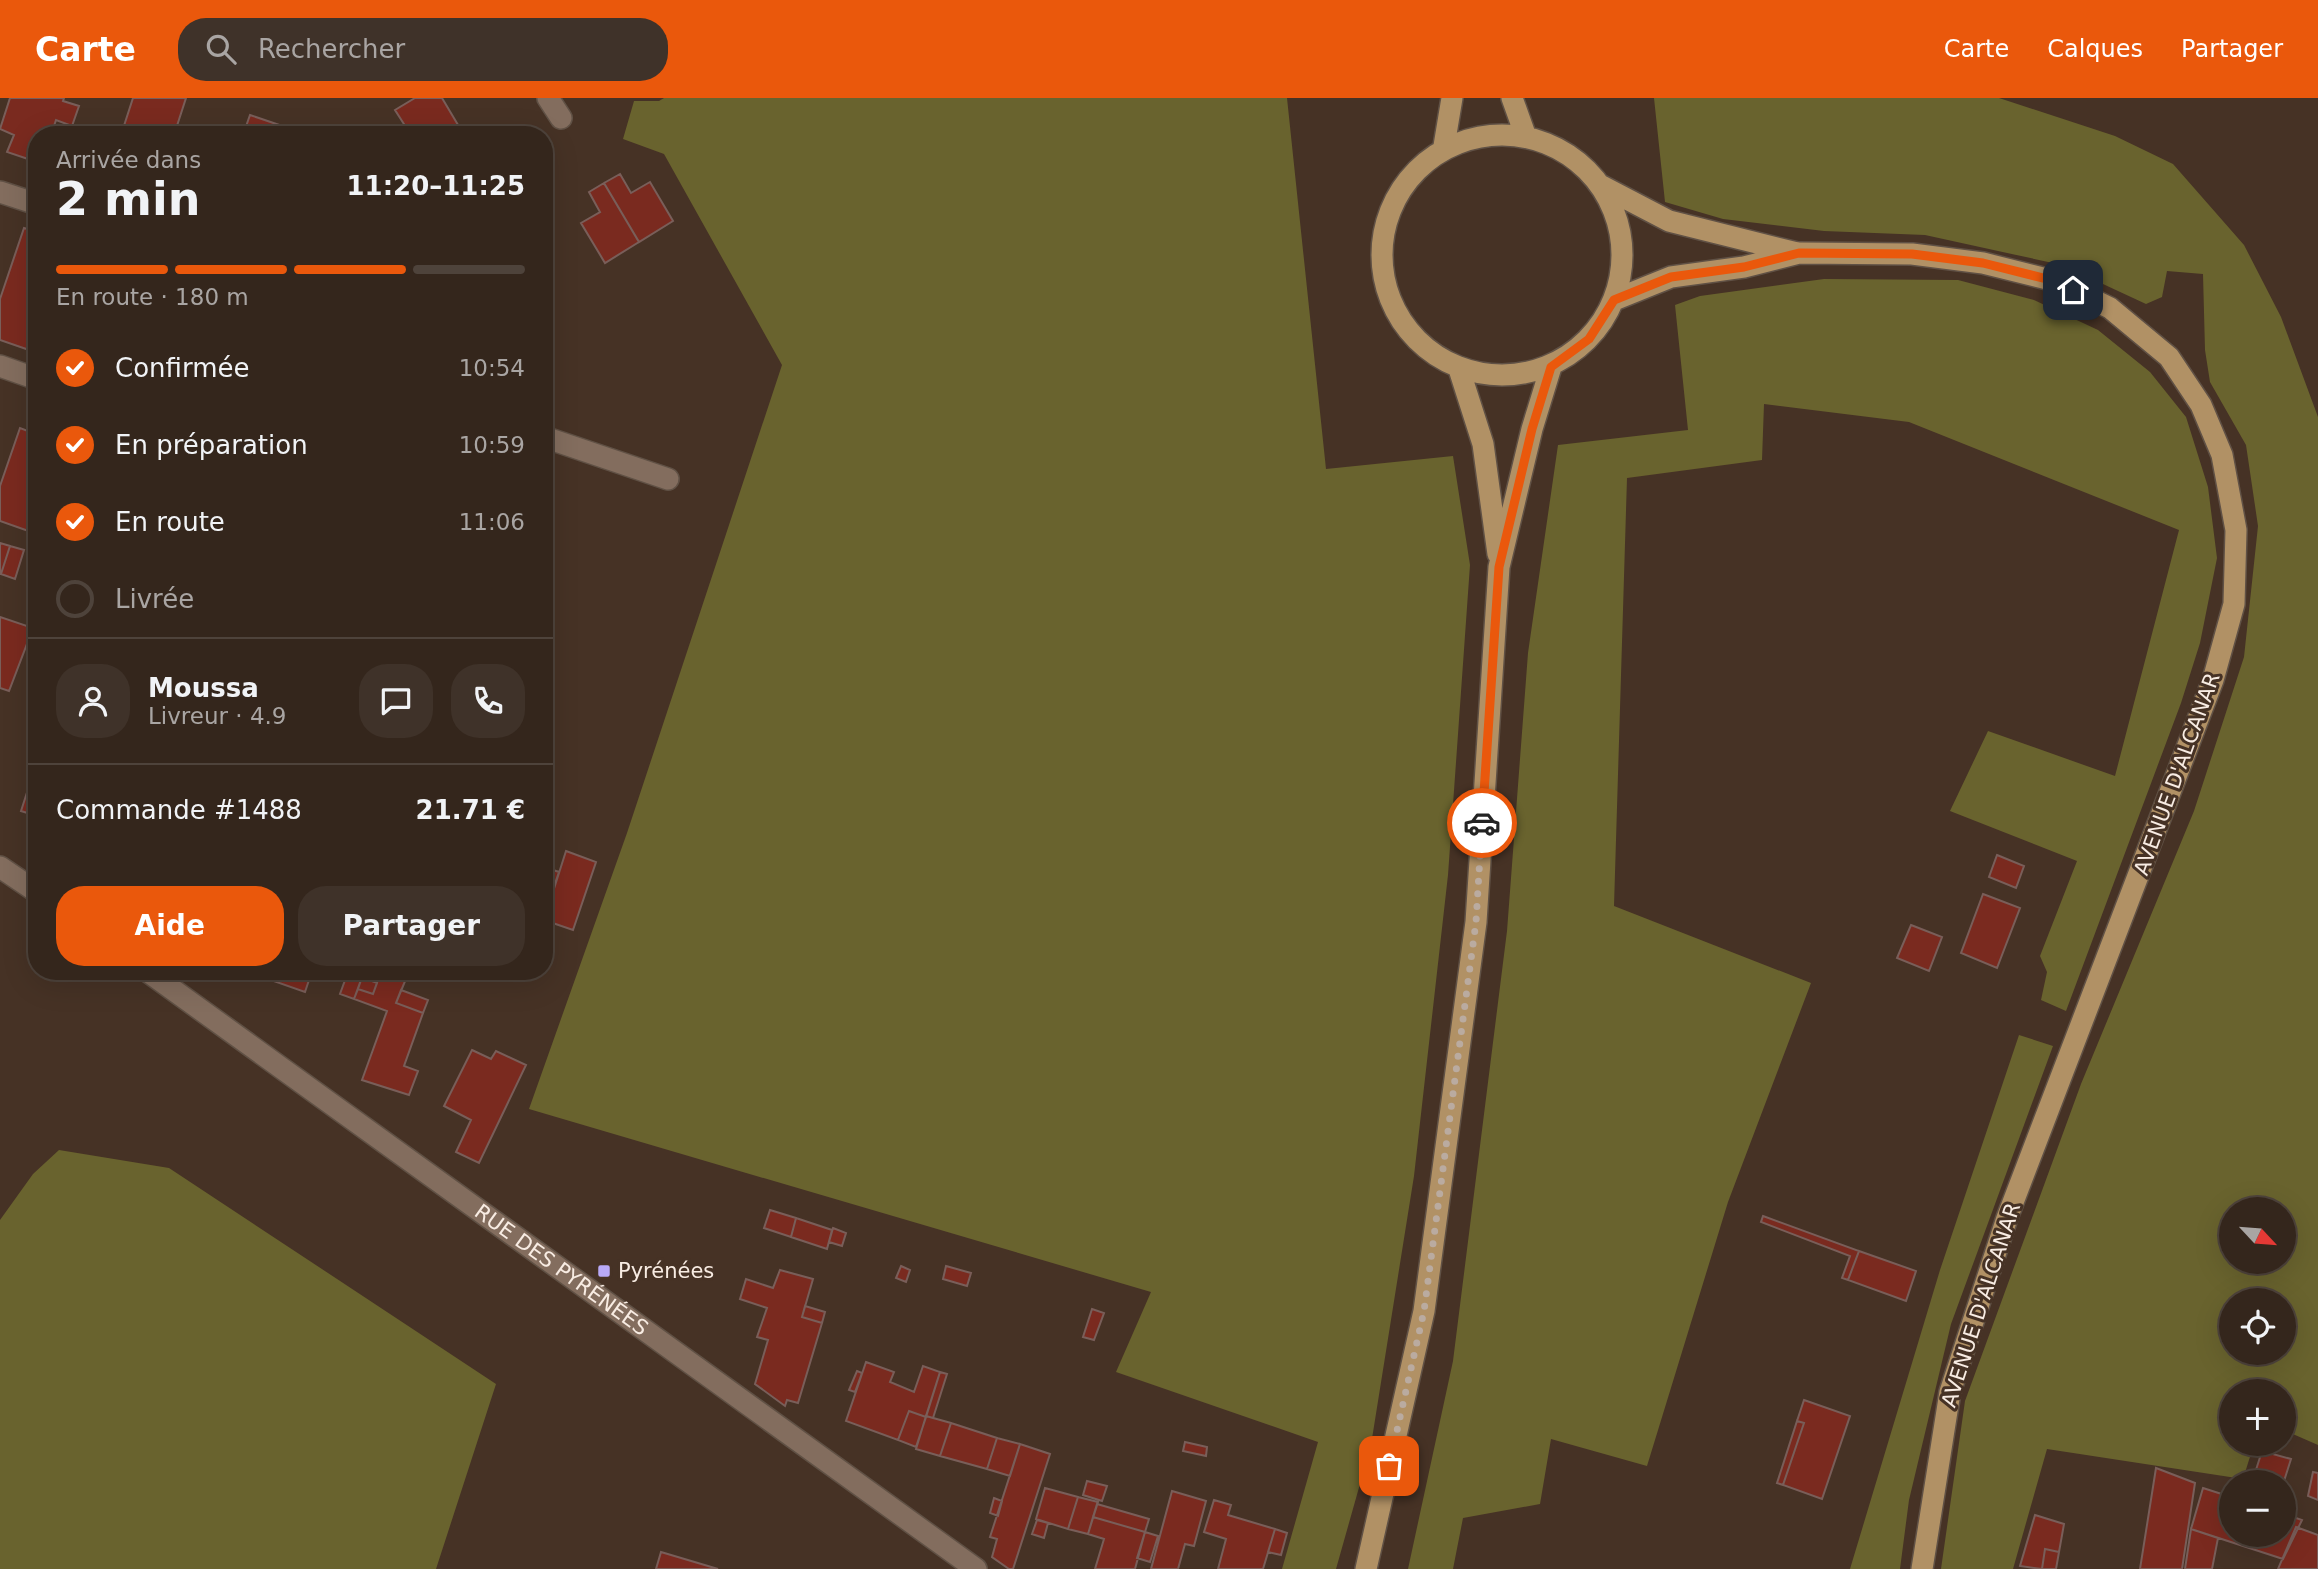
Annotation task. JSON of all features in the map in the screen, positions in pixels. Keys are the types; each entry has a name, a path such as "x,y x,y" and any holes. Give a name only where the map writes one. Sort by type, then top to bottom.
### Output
{"main road":[{"path":"1444,146 1452,98"},
{"path":"1512,98 1526,137"},
{"path":"1474,137 1526,137 1555,146 1580,163 1600,186 1618,221 1622,261 1614,300 1589,339 1551,367 1506,377 1459,369 1416,342 1388,299 1380,248 1395,198 1428,159 1444,146 1474,137"},
{"path":"1600,186 1670,221 1799,253"},
{"path":"1614,300 1671,277 1744,267 1799,253"},
{"name":"AVENUE D'ALCANAR","path":"1799,253 1912,254 1983,263 2055,281 2110,308 2169,357 2201,405 2222,455 2236,530 2234,604 2213,680 2007,1218 1950,1392 1922,1569"},
{"path":"1366,1569 1424,1311 1471,962 1499,567 1532,429 1551,367"},
{"path":"1459,369 1483,444 1499,567"}],"street":[{"path":"548,98 561,118"},
{"path":"0,192 28,201"},
{"path":"0,366 28,376"},
{"path":"553,440 668,479"},
{"path":"0,867 28,886"},
{"name":"RUE DES PYRÉNÉES","path":"159,980 976,1569"}],"shaded area":[{"path":"664,98 1287,98 1326,469 1453,456 1470,565 1448,875 1414,1176 1371,1445 1336,1569 1282,1569 1318,1442 1116,1372 1151,1292 529,1109 627,833 782,365 664,154 623,139 634,101 659,101"},
{"path":"1654,98 1999,98 2115,136 2173,164 2244,245 2281,317 2318,417 2318,1445 2296,1435 2296,1379 2219,1379 2219,1456 2250,1456 2246,1470 2219,1470 2219,1475 2047,1449 2013,1569 1941,1569 1965,1401 2081,1084 2194,811 2244,657 2258,526 2246,445 2210,382 2205,350 2203,274 2167,271 2162,297 2146,304 2062,265 1925,235 1824,231 1723,219 1665,202"},
{"path":"1824,279 1958,280 2034,300 2098,330 2150,372 2186,417 2208,487 2217,558 2200,643 2181,703 2066,1011 2041,1000 2047,972 2040,956 2077,861 1950,811 1988,731 2115,776 2179,530 1909,422 1764,404 1762,460 1627,478 1614,906 1811,983 1728,1202 1647,1466 1551,1439 1540,1504 1463,1518 1453,1569 1408,1569 1453,1361 1507,931 1528,653 1558,445 1688,430 1675,305 1700,296"},
{"path":"2019,1035 2053,1046 1951,1324 1909,1500 1900,1569 1850,1569 1940,1270"},
{"path":"59,1150 169,1168 496,1384 436,1569 0,1569 0,1220 33,1174"}],"building":[{"path":"10,98 64,98 63,101 79,106 72,126 56,120 54,126 28,126 28,159 7,152 14,135 0,129"},
{"path":"133,98 186,98 177,126 124,126"},
{"path":"415,98 442,98 459,126 405,126 395,110"},
{"path":"250,115 282,126 246,126"},
{"path":"620,174 631,193 650,182 673,221 639,242 604,183"},
{"path":"604,183 639,242 605,263 581,223 600,212 589,192"},
{"path":"24,228 28,229 28,350 0,340 0,299"},
{"path":"20,428 28,431 28,531 0,521 0,486"},
{"path":"0,543 10,546 1,574 0,574"},
{"path":"10,546 24,550 15,579 1,574"},
{"path":"0,617 28,626 28,641 9,691 0,688"},
{"path":"28,789 28,813 21,811"},
{"path":"566,851 596,862 573,930 553,923 553,892"},
{"path":"1997,855 2024,866 2016,888 1989,877"},
{"path":"553,870 559,872 553,889"},
{"path":"1983,894 2020,908 1997,968 1961,953"},
{"path":"1911,925 1942,937 1929,971 1897,958"},
{"path":"271,980 309,980 305,992"},
{"path":"345,980 361,980 354,999 340,994"},
{"path":"361,980 377,983 373,994 358,989"},
{"path":"378,980 406,980 396,1003 423,1013 404,1066 418,1071 409,1095 362,1080 387,1011 354,999 358,989 373,994"},
{"path":"401,990 428,1000 423,1013 396,1003"},
{"path":"472,1050 491,1059 496,1051 526,1065 479,1163 456,1152 471,1120 444,1106"},
{"path":"770,1210 796,1218 791,1237 764,1228"},
{"path":"1763,1216 1859,1251 1848,1280 1842,1278 1850,1256 1761,1222"},
{"path":"796,1218 832,1230 827,1249 791,1237"},
{"path":"833,1228 846,1233 842,1246 829,1242"},
{"path":"1859,1251 1916,1271 1906,1301 1848,1280"},
{"path":"901,1266 910,1270 906,1282 896,1278"},
{"path":"946,1266 971,1273 967,1286 943,1279"},
{"path":"780,1270 813,1279 802,1317 822,1323 798,1403 787,1400 785,1406 755,1384 768,1340 757,1337 767,1308 740,1299 746,1279 773,1288"},
{"path":"805,1306 825,1312 822,1323 802,1317"},
{"path":"1092,1309 1104,1313 1094,1340 1083,1337"},
{"path":"866,1362 894,1372 890,1382 914,1392 923,1366 940,1372 926,1417 909,1411 898,1440 846,1421"},
{"path":"857,1371 862,1373 855,1392 849,1390"},
{"path":"940,1372 947,1374 933,1418 926,1416"},
{"path":"1804,1400 1850,1416 1822,1499 1783,1485 1804,1423 1797,1421"},
{"path":"909,1411 926,1417 916,1447 898,1440"},
{"path":"926,1416 951,1423 940,1456 916,1449"},
{"path":"1797,1421 1804,1423 1783,1485 1777,1483"},
{"path":"951,1423 997,1438 987,1469 940,1456"},
{"path":"997,1438 1020,1444 1010,1476 987,1469"},
{"path":"1185,1442 1207,1447 1206,1456 1183,1451"},
{"path":"1020,1444 1050,1454 1013,1569 1009,1569 992,1557 997,1539 990,1537"},
{"path":"2260,1456 2291,1459 2288,1470 2256,1470"},
{"path":"2156,1468 2195,1483 2182,1569 2140,1569"},
{"path":"2313,1472 2318,1473 2318,1500 2308,1496"},
{"path":"1087,1481 1107,1486 1102,1501 1083,1495"},
{"path":"1045,1488 1078,1497 1068,1529 1036,1519"},
{"path":"2203,1488 2219,1493 2219,1538 2191,1529"},
{"path":"1172,1491 1206,1501 1194,1546 1185,1544 1178,1569 1151,1569"},
{"path":"1078,1497 1098,1502 1088,1534 1068,1529"},
{"path":"994,1498 1002,1501 998,1516 990,1513"},
{"path":"1214,1500 1231,1505 1228,1515 1275,1529 1263,1569 1218,1569 1226,1539 1204,1532"},
{"path":"1097,1504 1149,1519 1145,1532 1093,1517"},
{"path":"2035,1515 2064,1524 2059,1552 2045,1549 2042,1569 2020,1566"},
{"path":"1093,1517 1145,1532 1135,1569 1095,1569 1104,1539 1088,1534"},
{"path":"2296,1518 2302,1520 2296,1532"},
{"path":"1037,1520 1048,1523 1044,1538 1032,1534"},
{"path":"2296,1527 2318,1535 2318,1569 2278,1569 2287,1547 2296,1547"},
{"path":"1275,1529 1287,1533 1281,1555 1268,1552"},
{"path":"2191,1529 2218,1538 2212,1569 2185,1569"},
{"path":"1145,1532 1158,1536 1150,1562 1137,1558"},
{"path":"2246,1547 2289,1547 2283,1559"},
{"path":"2045,1549 2059,1552 2056,1569 2042,1569"},
{"path":"661,1552 718,1569 656,1569"}],"way so far":[{"path":"1389,1466 1424,1311 1476,922 1482,823"}],"place":[{"name":"Pyrénées","path":"604,1271"}],"route":[{"path":"1482,823 1499,567 1532,429 1551,367 1589,339 1614,300 1671,277 1744,267 1799,253 1912,254 1983,263 2055,281 2073,290"}]}
